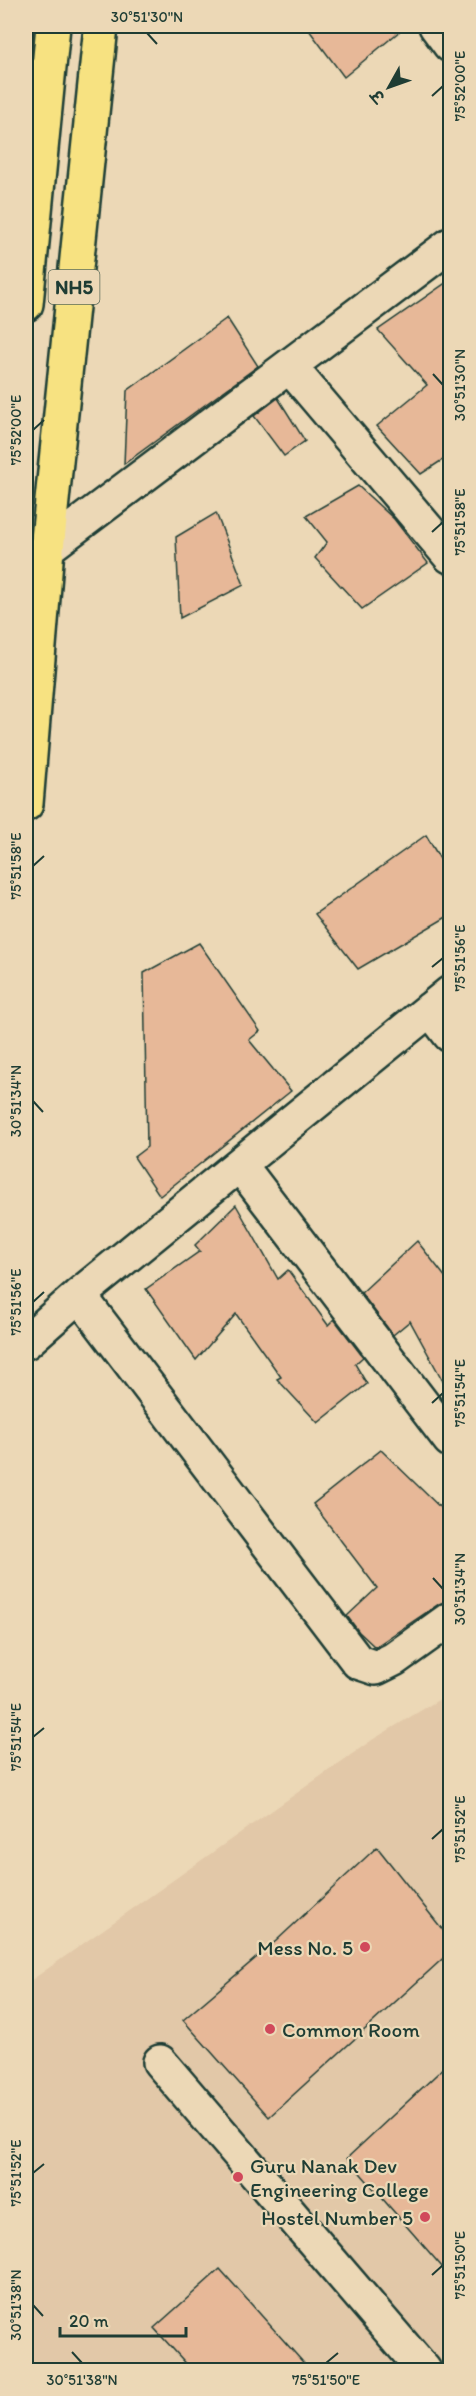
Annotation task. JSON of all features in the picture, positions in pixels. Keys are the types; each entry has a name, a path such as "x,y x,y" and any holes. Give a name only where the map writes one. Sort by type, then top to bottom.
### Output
{"highway":[{"name":"NH5","path":"26,304 53,26"},
{"name":"NH5","path":"26,804 36,556 101,26"}],"street":[{"path":"436,26 450,45"},
{"path":"36,556 450,245"},
{"path":"290,367 450,556"},
{"path":"26,1342 79,1295 440,1001 450,1035"},
{"path":"240,1165 450,1440"},
{"path":"79,1295 358,1662 376,1668 394,1659 450,1618"},
{"path":"160,2062 381,2323 424,2370"}],"shaded area":[{"name":"Guru Nanak Dev Engineering College","path":"450,1693 450,2370 26,2370 26,1984 372,1740"}],"building":[{"path":"306,26 406,26 344,77"},
{"path":"450,280 450,455 421,474 377,426 427,385 378,330"},
{"path":"227,318 258,366 124,464 127,391"},
{"path":"278,398 305,441 284,456 254,416"},
{"path":"358,486 394,519 428,563 362,609 315,558 327,542 306,516"},
{"path":"216,513 244,585 180,618 176,537"},
{"path":"426,835 450,876 450,915 358,969 315,914"},
{"path":"199,943 260,1031 249,1040 291,1091 160,1196 134,1157 147,1147 144,973"},
{"path":"236,1205 278,1279 288,1270 328,1325 334,1319 363,1357 355,1364 367,1384 318,1423 277,1379 281,1377 236,1314 196,1360 146,1289 200,1251 195,1245"},
{"path":"417,1241 450,1283 450,1394 410,1321 393,1335 361,1293"},
{"path":"381,1450 450,1517 450,1600 439,1604 375,1647 359,1632 347,1616 377,1588 313,1504"},
{"path":"377,1847 450,1939 450,1952 269,2117 183,2020 276,1941"},
{"name":"Hostel Number 5","path":"450,2062 450,2276 347,2158"},
{"path":"220,2269 310,2370 192,2370 154,2328"}],"place":[{"name":"Mess No. 5","path":"365,1947"},
{"name":"Common Room","path":"270,2029"},
{"name":"Guru Nanak Dev Engineering College","path":"238,2177"},
{"name":"Hostel Number 5","path":"425,2217"}]}
